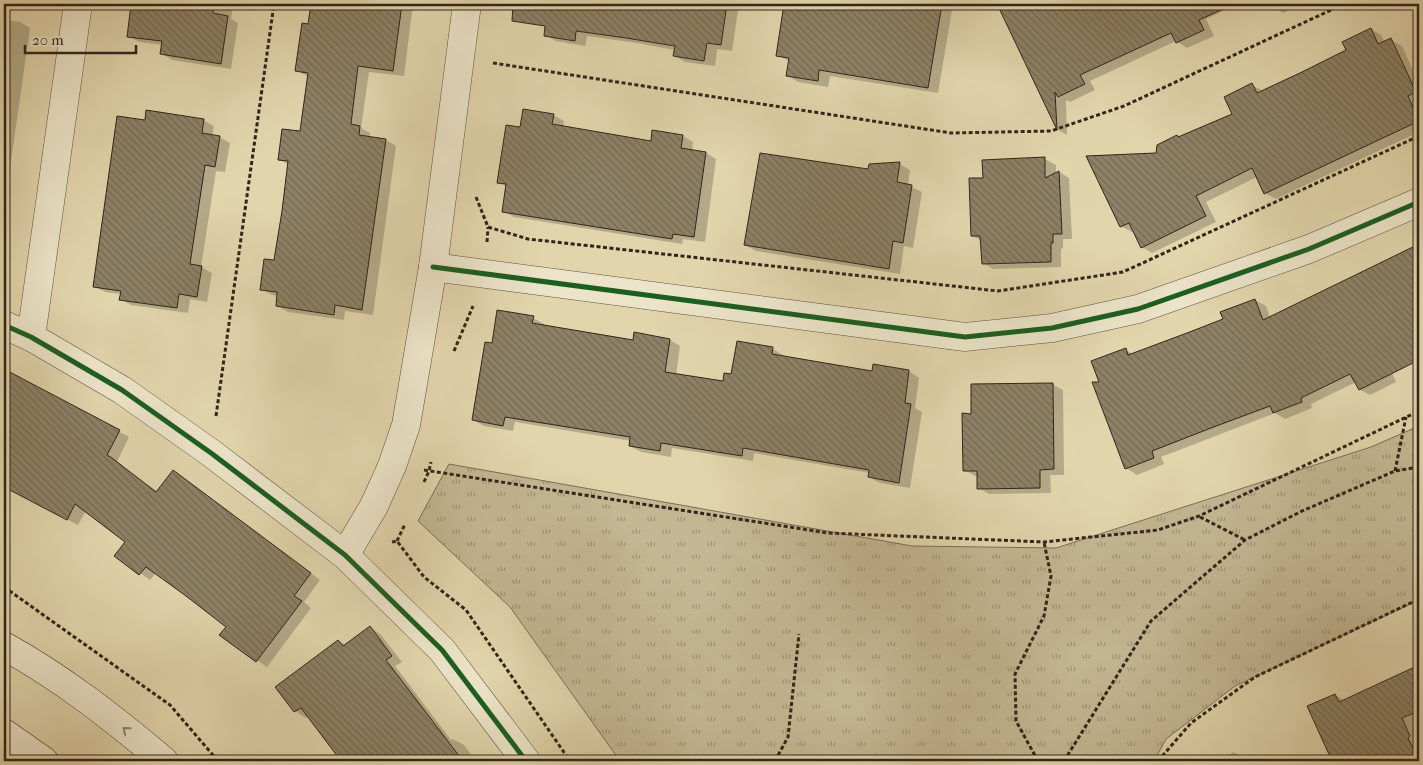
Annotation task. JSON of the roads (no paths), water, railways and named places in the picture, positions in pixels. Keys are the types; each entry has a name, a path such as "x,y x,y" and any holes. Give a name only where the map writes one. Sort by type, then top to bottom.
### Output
{"street":[{"path":"31,337 78,4"},
{"path":"345,555 374,506 392,466 406,425 433,267 467,4"},
{"path":"433,267 965,338 1052,328 1138,309 1309,249 1419,202"},
{"path":"4,325 31,337 122,390 211,453 345,555 442,650 526,761"},
{"path":"4,646 31,661 112,717 164,761"},
{"path":"4,733 44,761"}]}
